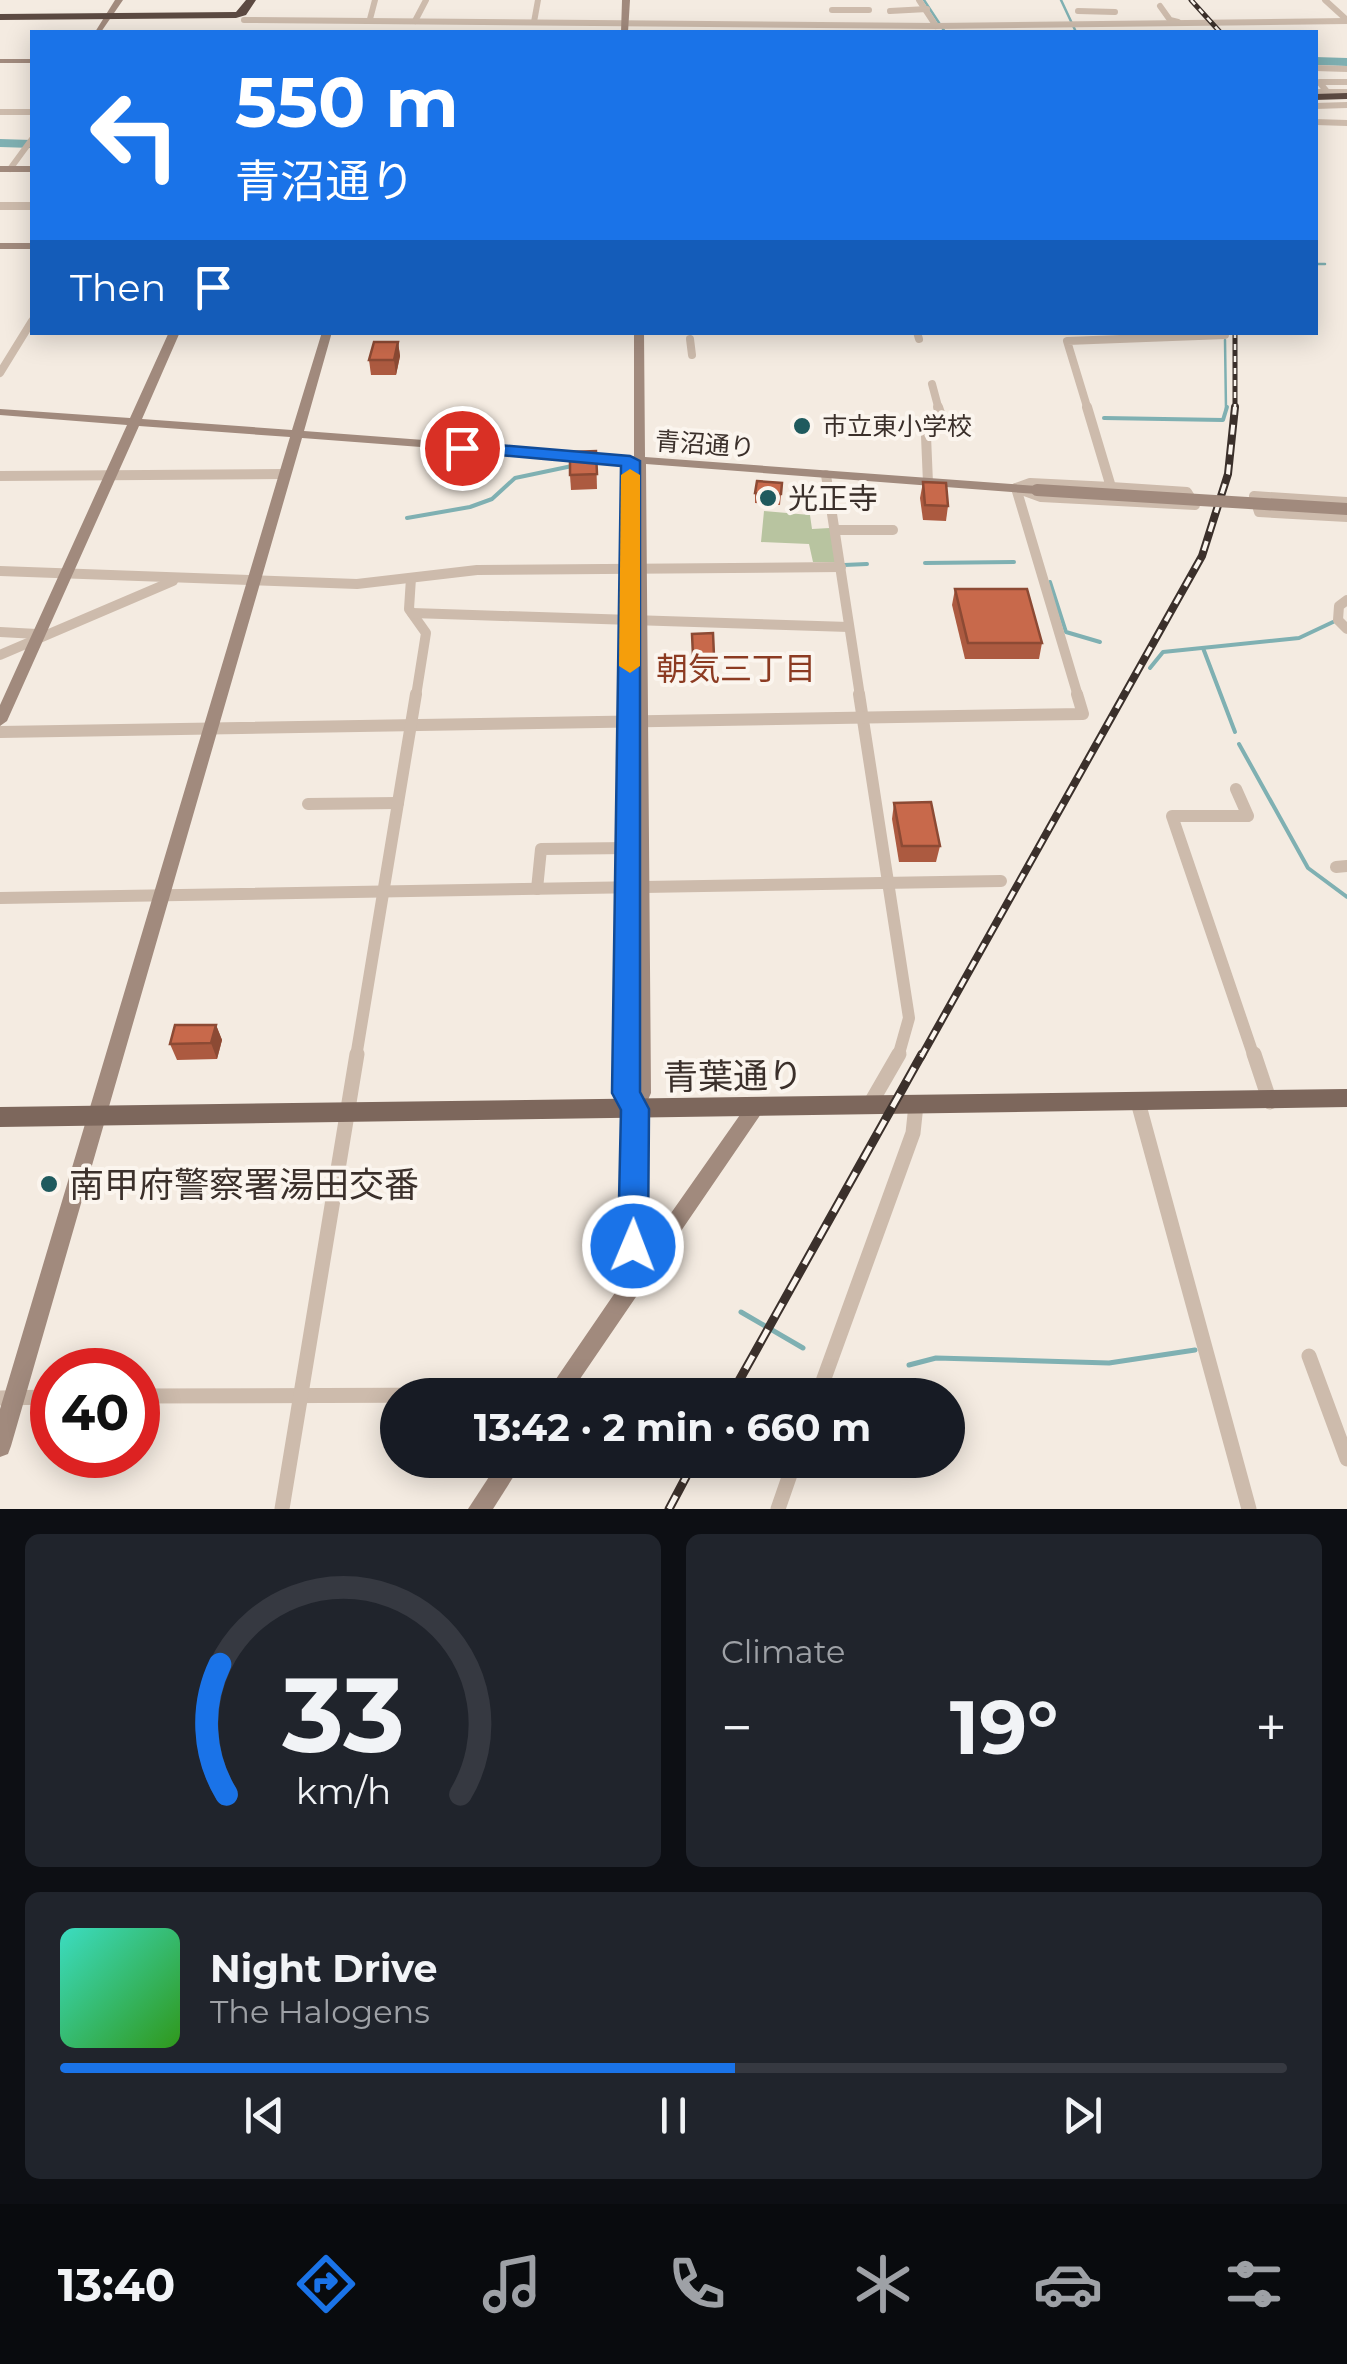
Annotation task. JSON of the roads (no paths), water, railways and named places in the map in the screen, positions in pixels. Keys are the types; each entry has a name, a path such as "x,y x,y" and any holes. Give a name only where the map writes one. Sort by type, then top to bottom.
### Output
{"highway":[{"path":"0,17 243,17 251,0"},
{"path":"1319,97 1344,100"}],"main road":[{"name":"青葉通り","path":"0,1117 1347,1098"}],"street":[{"path":"99,30 119,0"},
{"path":"370,20 375,0"},
{"path":"410,30 426,0"},
{"path":"534,22 538,0"},
{"path":"628,28 629,0"},
{"path":"830,0 834,29"},
{"path":"919,0 940,26"},
{"path":"1073,0 1080,28"},
{"path":"1326,0 1347,21"},
{"path":"1160,6 1170,20 1189,30"},
{"path":"832,10 869,10"},
{"path":"890,11 927,10"},
{"path":"1078,11 1115,10 1118,24"},
{"path":"239,30 243,17 534,22 628,28 834,29 1347,21"},
{"path":"313,30 317,20"},
{"path":"1128,24 1131,30"},
{"path":"1157,24 1161,30"},
{"path":"0,62 30,61"},
{"path":"1318,68 1347,69"},
{"path":"1319,97 1319,82 1347,82"},
{"path":"1318,122 1347,120 1344,100"},
{"path":"0,112 30,112"},
{"path":"3,170 30,143"},
{"path":"3,170 30,169"},
{"path":"0,206 30,206"},
{"path":"0,246 30,246"},
{"path":"0,373 30,324"},
{"path":"0,721 174,335"},
{"path":"0,1446 7,1398 164,896 326,335"},
{"path":"628,335 636,461"},
{"path":"633,1280 635,1109 626,1093 635,887 639,335"},
{"path":"1112,487 1067,341 1225,335"},
{"path":"690,339 692,355"},
{"path":"928,483 926,436 940,414 932,384"},
{"name":"青沼通り","path":"0,412 826,476 1347,506"},
{"path":"0,476 284,474"},
{"path":"826,476 866,719 908,1032 869,1106"},
{"path":"1030,482 1187,492 1195,505 1042,498 1016,488 1030,482"},
{"path":"0,732 1082,714 1016,488"},
{"path":"1347,506 1254,496 1259,512 1347,517"},
{"path":"834,530 893,530"},
{"path":"0,571 356,584 477,570 841,567"},
{"path":"282,1509 426,633 412,613 412,578"},
{"path":"0,655 171,579"},
{"path":"1347,600 1339,606 1338,620 1347,629"},
{"path":"412,613 849,627"},
{"path":"0,632 36,637"},
{"path":"635,722 628,848 635,887"},
{"path":"1236,788 1248,816 1172,816 1270,1102"},
{"path":"308,804 398,802"},
{"path":"537,888 541,849 628,848"},
{"path":"0,898 1001,882"},
{"path":"1138,1102 1249,1509"},
{"path":"824,1378 913,1133 916,1105"},
{"path":"567,1378 756,1108"},
{"path":"1310,1356 1347,1459"},
{"path":"160,1396 380,1394"},
{"path":"479,1509 501,1478"},
{"path":"778,1509 789,1478"}],"waterway":[{"path":"924,0 944,30"},
{"path":"1061,0 1075,30"},
{"path":"1318,61 1347,62"},
{"path":"0,143 30,144"},
{"path":"1318,264 1325,264"},
{"path":"1225,340 1226,410"},
{"path":"1104,418 1223,420 1227,407"},
{"path":"407,518 470,507 492,499 515,478 572,466"},
{"path":"925,563 1014,562"},
{"path":"844,565 867,564"},
{"path":"1050,582 1066,632 1100,642"},
{"path":"1150,668 1163,652 1299,638 1333,622"},
{"path":"1203,648 1235,732"},
{"path":"1239,744 1308,868 1347,897"},
{"path":"741,1312 803,1348"},
{"path":"909,1365 936,1358 1109,1363 1195,1350"}],"railway":[{"path":"1191,0 1218,30"},
{"path":"1235,335 1235,407"},
{"path":"921,1057 1202,556 1228,474 1235,407"},
{"path":"741,1378 922,1054"},
{"path":"669,1509 685,1478"}],"place":[{"name":"市立東小学校","path":"802,426"},
{"name":"光正寺","path":"768,498"},
{"name":"南甲府警察署湯田交番","path":"49,1184"}],"district":[{"name":"朝気三丁目","path":"736,668"}]}
